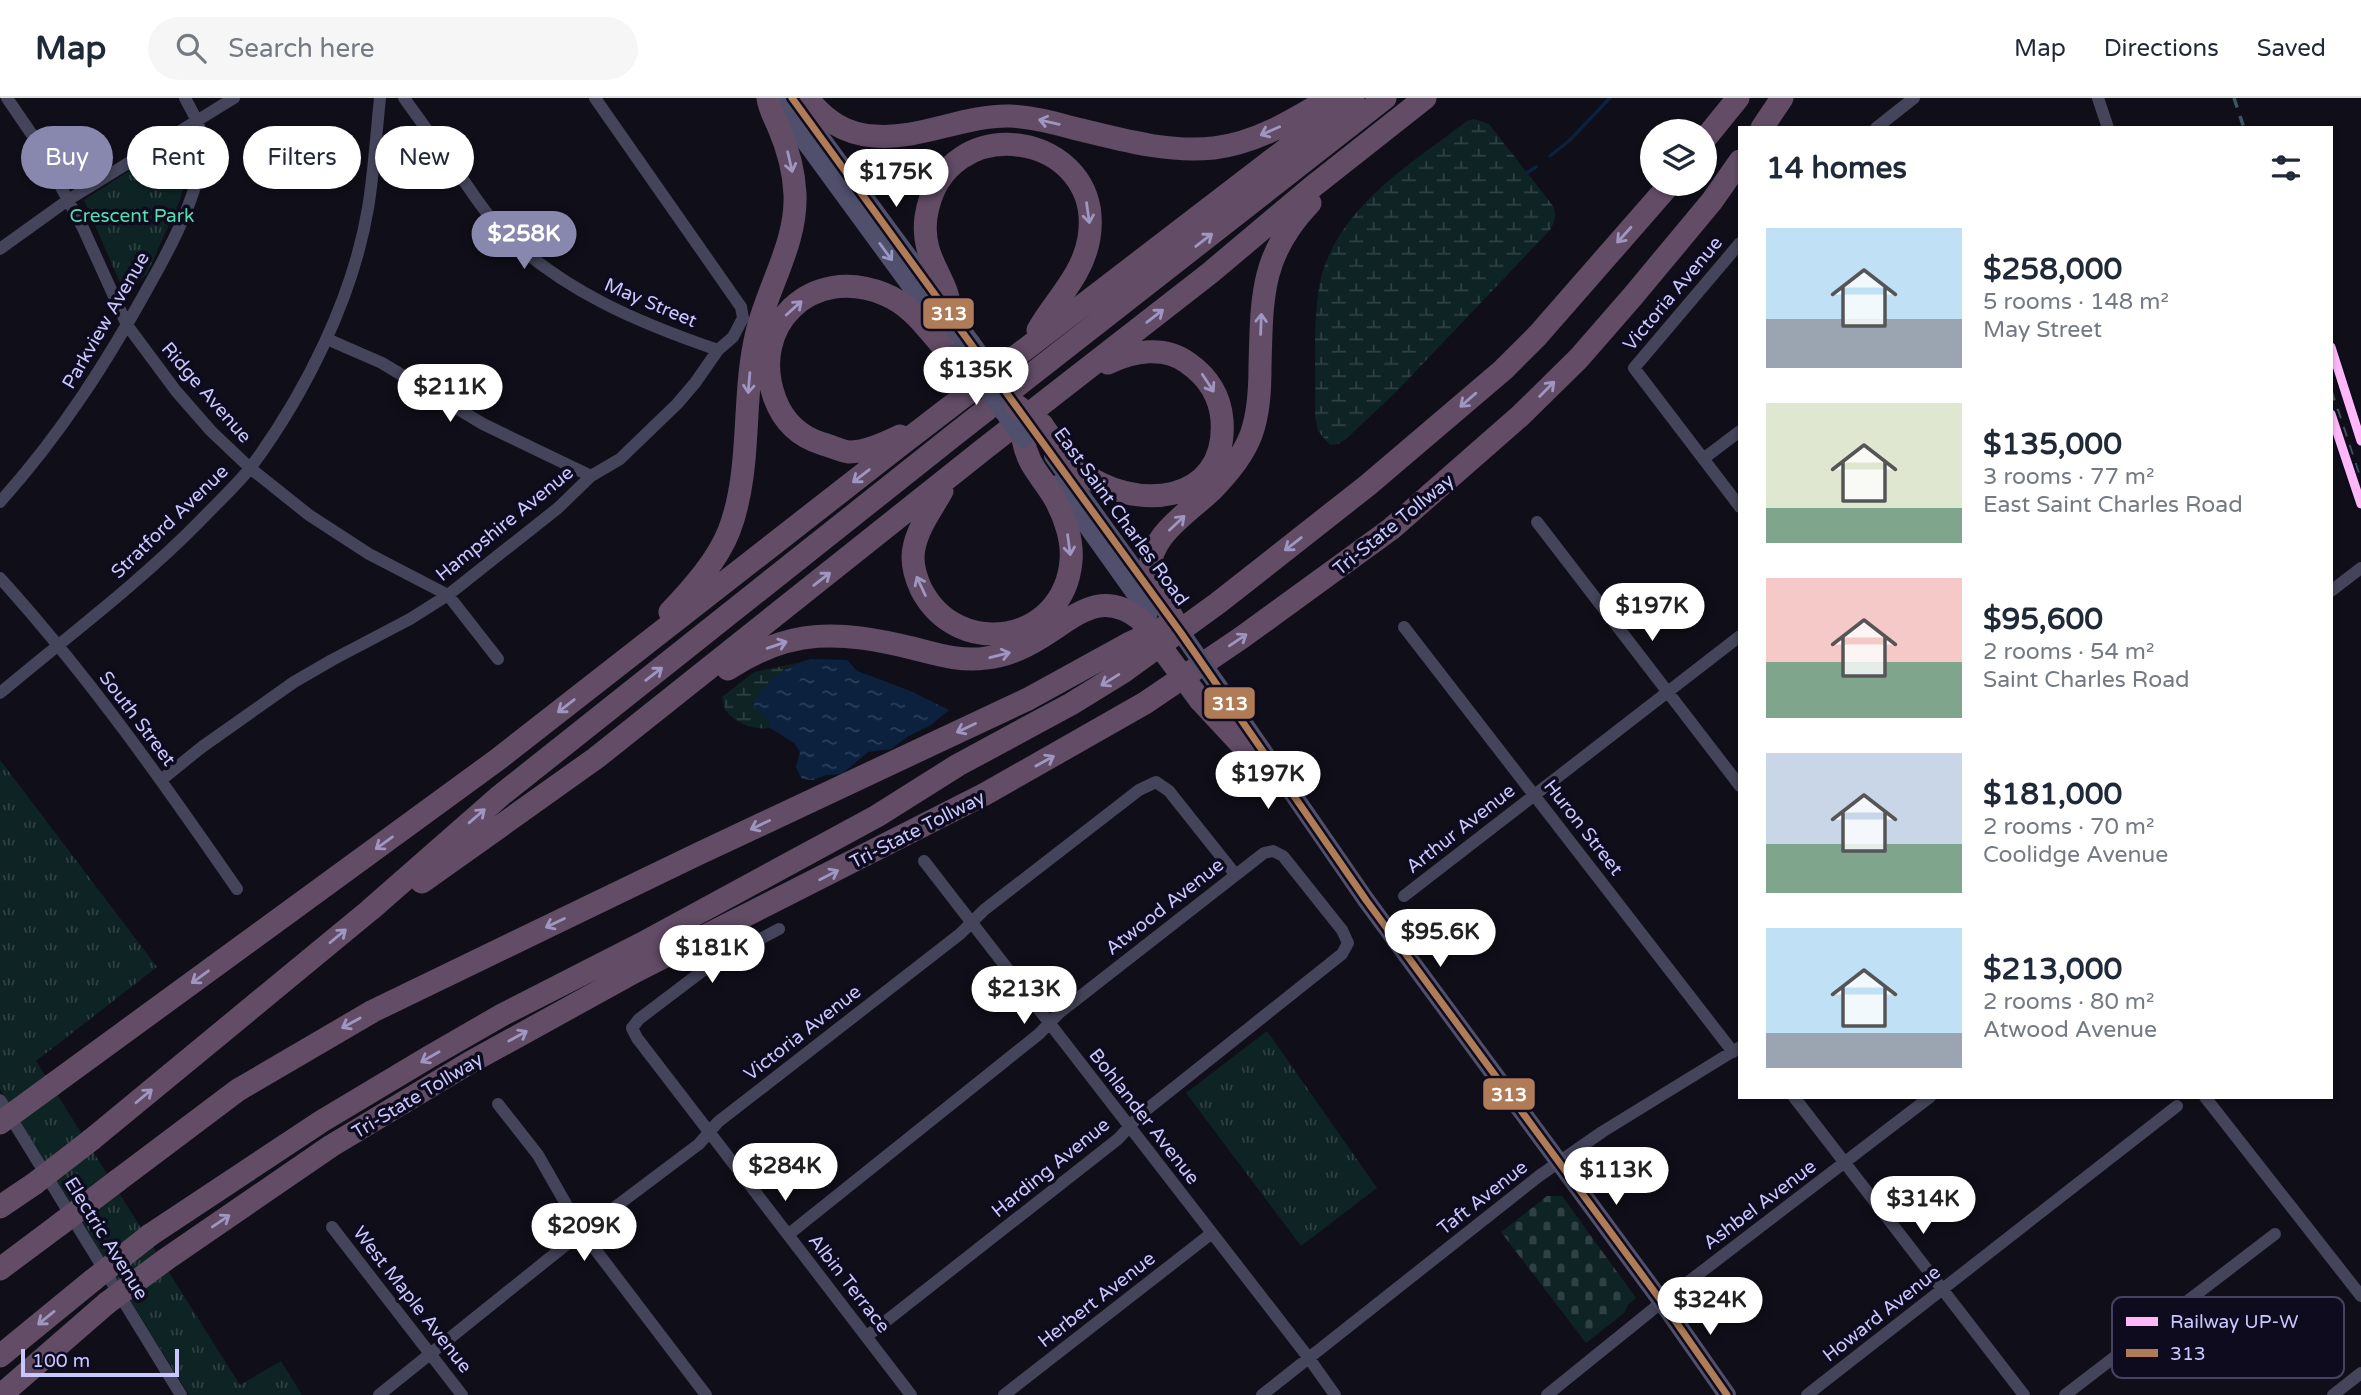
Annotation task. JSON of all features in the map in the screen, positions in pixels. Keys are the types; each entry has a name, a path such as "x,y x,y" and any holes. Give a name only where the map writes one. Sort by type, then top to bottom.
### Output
{"highway":[{"path":"598,681 652,631 686,594 717,555 736,509 744,455 752,354 794,213 793,173 768,98"},
{"path":"807,98 828,121 853,132 874,136 898,135 979,118 1013,116 1046,121 1153,147 1196,149 1218,147 1257,136 1279,127 1330,98"},
{"path":"0,1123 498,760 934,419 1353,98"},
{"path":"0,1207 91,1140 370,909 500,796 958,432 1385,98"},
{"path":"370,909 414,887 596,758 1427,98"},
{"path":"1254,758 1154,610 1151,562 1154,550 1169,530 1237,461 1250,437 1257,412 1265,282 1282,239 1312,200 1427,98"},
{"path":"1717,124 1738,98"},
{"path":"1763,126 1782,98"},
{"path":"950,313 950,299 930,260 926,238 926,216 938,184 954,164 984,147 1017,143 1043,151 1066,167 1080,186 1089,213 1089,237 1077,272 1027,348"},
{"name":"Tri-State Tollway","path":"0,1378 331,1146 469,1063 636,971 985,794 1145,702 1241,638 1391,529 1520,416 1578,358 1633,296 1712,201 1738,164"},
{"name":"Tri-State Tollway","path":"0,1356 150,1235 321,1121 502,1015 641,944 877,816 958,765 1072,704 1123,672 1218,603 1368,485 1503,370 1538,335 1660,196"},
{"path":"934,419 882,444 849,452 806,439 782,416 769,382 770,342 784,317 804,299 822,290 854,287 876,291 907,307 961,350 976,374"},
{"path":"1017,406 1033,432 1077,469 1106,487 1138,497 1160,497 1177,493 1199,481 1215,461 1223,433 1221,408 1213,388 1200,372 1182,358 1161,352 1134,352 1091,371 1062,388"},
{"path":"950,477 928,512 914,547 913,562 920,587 935,610 950,622 970,632 1006,634 1027,627 1049,612 1058,600 1071,562 1071,546 1055,499 1026,457 1033,432"},
{"path":"0,1269 238,1090 373,1011 1028,699 1128,644 1218,603"},
{"path":"596,758 620,751 747,657 786,641 846,635 960,659 984,659 1022,649 1079,613 1095,606 1111,605 1154,610 1181,633"},
{"path":"0,1215 30,1187"},
{"path":"1,1395 107,1303"}],"main road":[{"path":"774,98 961,350 1017,406"},
{"path":"792,98 950,313 961,350"},
{"name":"East Saint Charles Road","path":"976,374 1033,432 1154,610"},
{"name":"East Saint Charles Road","path":"1181,633 1209,694 1366,900"},
{"path":"1254,758 1297,818 1366,900 1560,1162 1727,1395"}],"street":[{"name":"Ridge Avenue","path":"7,98 35,139 68,200 107,277 127,325 176,391 211,431 285,498 329,529 379,560 448,595 498,659"},
{"name":"Parkview Avenue","path":"0,502 31,467 74,410 127,325 165,257 192,194 199,164 202,137 197,120 185,98"},
{"path":"0,249 68,200 234,98"},
{"name":"Stratford Avenue","path":"0,693 138,580 179,542 250,468 284,417 327,339 347,283 368,208 380,98"},
{"name":"May Street","path":"404,98 490,217 524,250 571,285 614,310 662,331 718,350"},
{"name":"Hampshire Avenue","path":"161,780 231,725 294,682 411,619 448,595 558,508 591,476 620,459 662,419 695,383 718,350 737,332 743,318 741,307 595,98"},
{"path":"1878,126 1914,98"},
{"path":"2098,98 2107,126"},
{"name":"Victoria Avenue","path":"1703,459 1634,368 1738,245"},
{"path":"327,339 382,363 483,424 591,476"},
{"path":"1738,433 1703,459 1738,504"},
{"path":"1537,522 1738,783"},
{"path":"2333,589 2361,568"},
{"name":"South Street","path":"0,578 161,780 237,888"},
{"name":"Huron Street","path":"1404,627 1736,1049"},
{"name":"Arthur Avenue","path":"1404,896 1738,638"},
{"name":"Victoria Avenue","path":"379,1395 710,1133 718,1122 1139,790 1156,782 1169,791 1235,874"},
{"name":"Atwood Avenue","path":"789,1234 1050,1024 1059,1013 1264,853 1273,851 1283,856 1342,930 1348,943"},
{"name":"Bohlander Avenue","path":"924,861 1335,1395"},
{"name":"Albin Terrace","path":"779,929 709,966 639,1019 632,1028 911,1395"},
{"name":"Harding Avenue","path":"867,1336 1118,1139 1141,1114 1342,954 1348,943"},
{"name":"Taft Avenue","path":"1262,1395 1560,1162 1602,1132 1736,1049"},
{"path":"1796,1099 2024,1395"},
{"name":"Ashbel Avenue","path":"1547,1395 1662,1302 1927,1099"},
{"path":"2207,1099 2361,1296"},
{"name":"Electric Avenue","path":"0,1100 181,1395"},
{"path":"498,1104 538,1156 582,1232 706,1395"},
{"name":"Howard Avenue","path":"1807,1395 2177,1106"},
{"name":"West Maple Avenue","path":"332,1227 463,1395"},
{"name":"Herbert Avenue","path":"1004,1395 1212,1233"},
{"path":"2193,1297 2275,1234"},
{"path":"2065,1395 2112,1359"},
{"path":"2333,1395 2361,1373"}],"green space":[{"path":"1474,119 1489,124 1553,206 1553,224 1396,392 1346,439 1330,445 1318,431 1315,417 1316,308 1325,265 1337,239 1374,194 1420,156 1467,121"},
{"name":"Crescent Park","path":"127,172 127,189 183,189 147,274 125,294 84,200 101,189 113,189 113,181"},
{"path":"798,663 784,669 752,704 769,719 770,728 745,725 725,710 722,697 754,672"},
{"path":"0,760 157,967 36,1061 240,1385 281,1361 302,1395 189,1395 0,1089"},
{"path":"1267,1031 1377,1188 1301,1246 1186,1093"},
{"path":"1547,1196 1562,1196 1636,1298 1624,1313 1586,1343 1501,1232"}],"water":[{"path":"811,659 847,660 857,671 908,690 949,710 931,725 891,749 868,752 842,774 826,775 813,780 802,779 796,767 800,752 794,743 770,728 769,719 752,705 763,688 777,675"}],"waterway":[{"path":"1550,156 1569,141 1610,98"},
{"path":"1527,173 1536,167"}],"railway":[{"path":"2234,98 2243,126"},
{"path":"2333,397 2361,482"}],"rail line":[{"name":"UP-W","path":"2333,353 2361,441"},
{"name":"UP-W","path":"2333,420 2361,504"}],"transit line":[{"name":"313","path":"792,98 1181,633 1366,900 1662,1302 1727,1395"}]}
